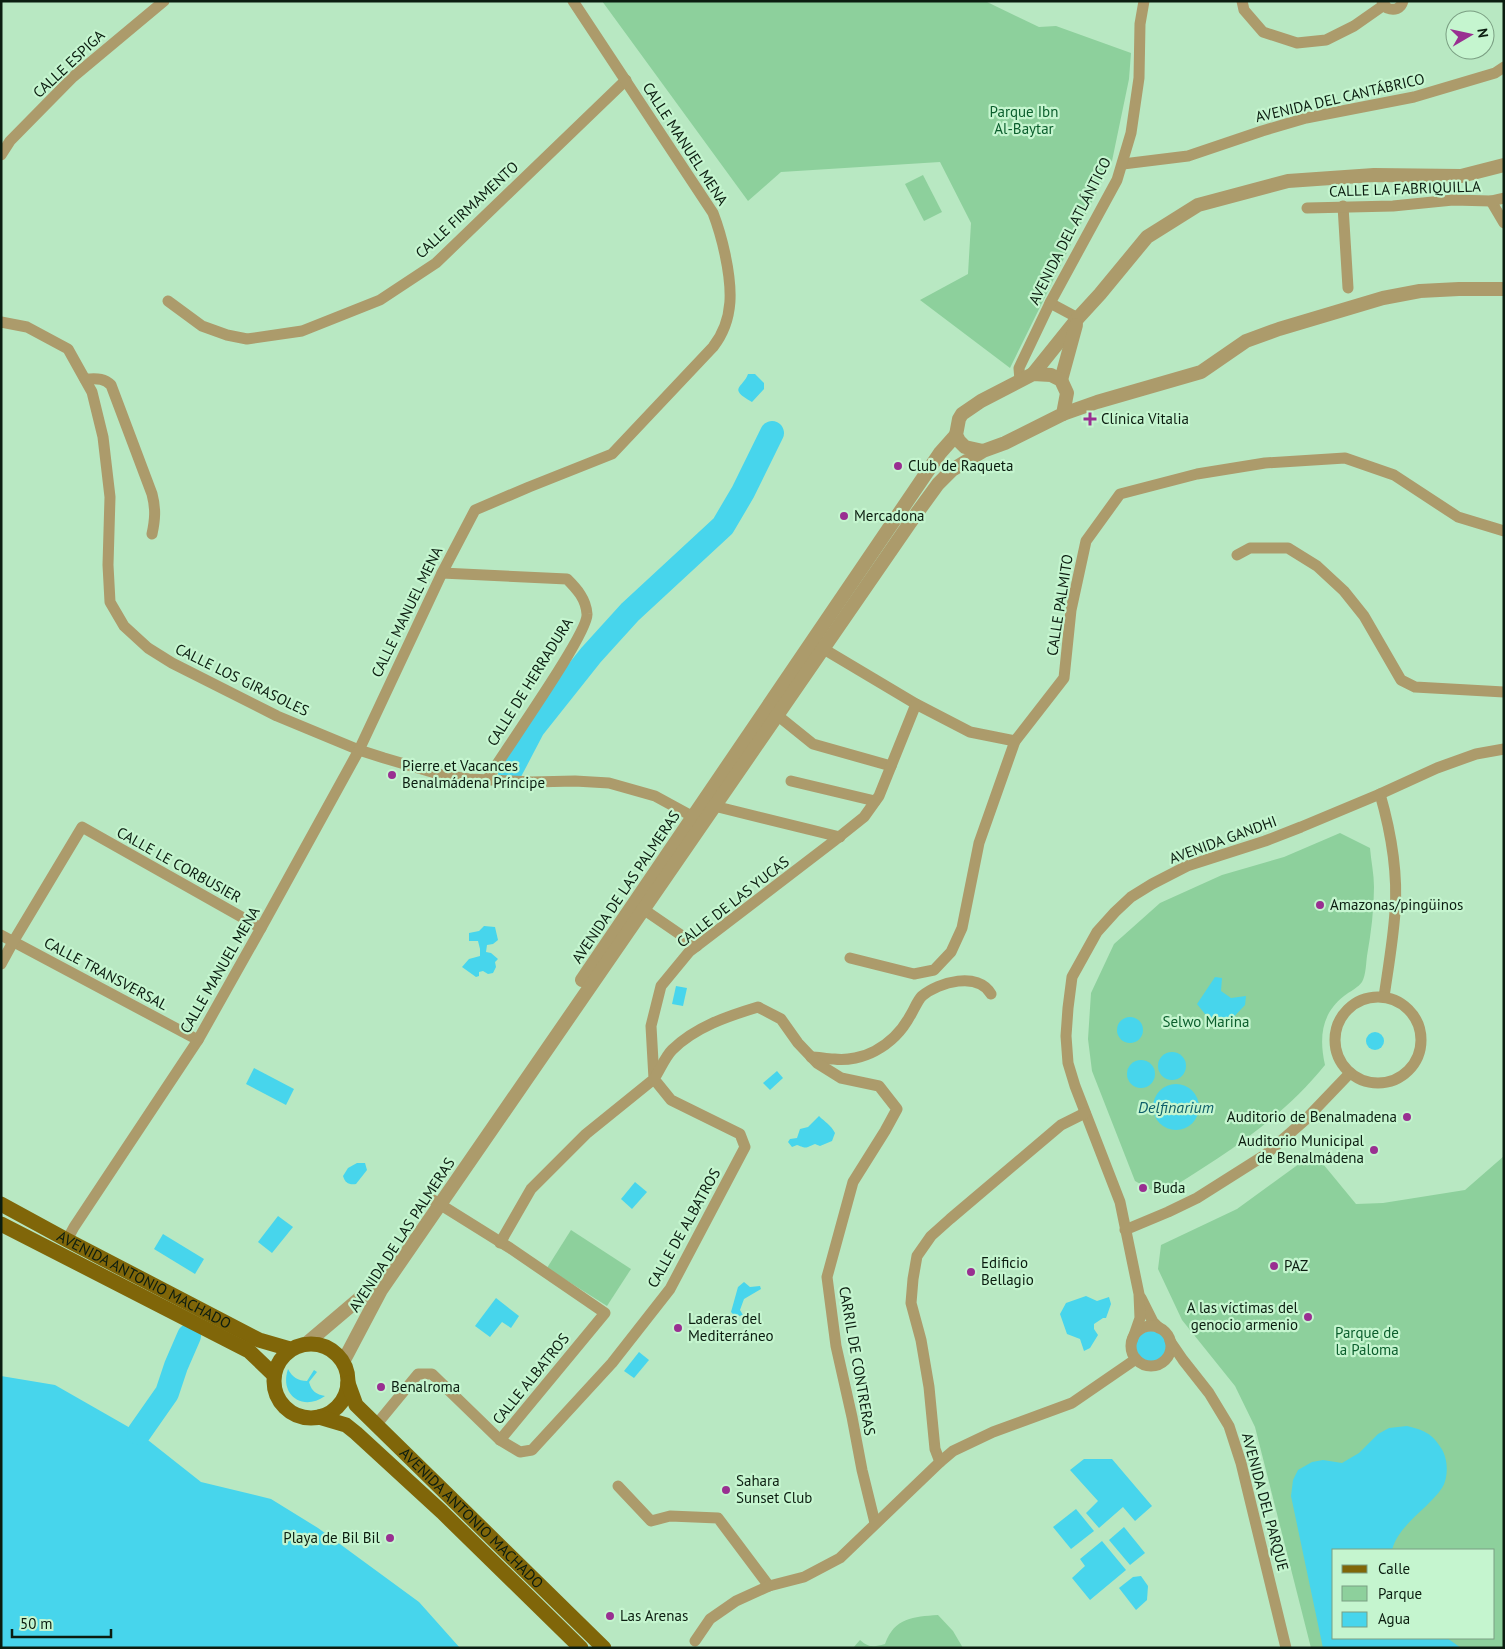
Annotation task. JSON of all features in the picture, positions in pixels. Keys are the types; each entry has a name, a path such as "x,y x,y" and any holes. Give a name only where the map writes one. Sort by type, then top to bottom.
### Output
{"main road":[{"name":"AVENIDA ANTONIO MACHADO","path":"1,1204 258,1340 290,1349"},
{"name":"AVENIDA ANTONIO MACHADO","path":"1,1224 248,1351 274,1375"},
{"path":"306,1343 316,1343 336,1353 343,1362 347,1372 346,1394 340,1405 330,1413 319,1417 307,1418 296,1415 285,1408 278,1398 274,1387 274,1375 282,1356 290,1349 306,1343"},
{"name":"AVENIDA ANTONIO MACHADO","path":"348,1383 356,1405 604,1648"},
{"name":"AVENIDA ANTONIO MACHADO","path":"319,1417 346,1425 356,1433 442,1512 581,1648"}],"street":[{"name":"CALLE ESPIGA","path":"1,156 10,141 72,77 164,1"},
{"name":"CALLE MANUEL MENA","path":"67,1240 198,1040 261,928 359,750 442,573 475,510 612,454 713,347 728,321 731,294 730,283 721,236 713,213 573,1"},
{"name":"AVENIDA DEL ATLÁNTICO","path":"1020,381 1019,368 1050,303 1116,180 1122,164 1131,133 1139,78 1140,24 1144,1"},
{"path":"1242,1 1244,10 1263,32 1297,43 1326,40 1354,26 1383,3 1390,9 1397,9 1404,1"},
{"name":"AVENIDA DEL CANTÁBRICO","path":"1122,164 1188,156 1306,118 1414,97 1495,73 1504,68"},
{"name":"CALLE FIRMAMENTO","path":"168,301 202,326 227,335 247,339 302,331 380,300 436,263 626,80"},
{"path":"983,451 965,447 959,441 956,435 959,419 967,410 981,401 1033,374 1147,237 1198,205 1288,181 1374,175 1461,176 1504,165"},
{"name":"CALLE LA FABRIQUILLA","path":"1306,208 1393,206 1453,200 1491,201 1504,198"},
{"path":"1491,201 1504,223"},
{"path":"1343,206 1348,288"},
{"path":"1063,414 1097,402 1201,372 1246,341 1279,329 1383,298 1420,291 1504,289"},
{"path":"1050,303 1078,318"},
{"path":"1061,380 1078,318"},
{"name":"CALLE LOS GIRASOLES","path":"1,322 27,327 68,349 92,392 103,437 110,497 108,565 110,602 124,626 148,648 172,663 277,716 359,750 442,775 469,779 609,783 655,796 698,820"},
{"path":"1033,374 1051,375 1061,380 1067,393 1063,414"},
{"path":"85,379 101,378 111,385 152,494 155,515 152,534"},
{"path":"1067,393 1097,402"},
{"name":"AVENIDA DE LAS PALMERAS","path":"306,1343 373,1287 436,1203 643,909 698,820 714,806 777,715 817,645 938,484 952,470 983,451 1006,443 1063,414"},
{"name":"AVENIDA DE LAS PALMERAS","path":"343,1362 381,1290 436,1203 817,645 940,453 956,435"},
{"name":"CALLE PALMITO","path":"850,958 914,974 934,970 951,952 962,928 979,843 1015,741 1064,678 1071,610 1086,541 1120,494 1197,474 1226,469 1265,463 1345,458 1394,475 1458,517 1504,531"},
{"path":"1237,555 1250,548 1288,548 1317,566 1344,591 1364,616 1401,680 1415,687 1504,692"},
{"name":"CALLE DE HERRADURA","path":"442,573 568,579 581,594 588,616 577,642 487,780"},
{"path":"817,645 916,704 970,732 1015,741"},
{"name":"CALLE DE LAS YUCAS","path":"654,1079 652,1026 660,986 689,952 864,817 880,796 916,704"},
{"path":"777,715 813,744 891,766"},
{"name":"AVENIDA GANDHI","path":"1132,1340 1140,1318 1139,1294 1120,1202 1085,1113 1068,1063 1066,1036 1072,977 1097,932 1131,897 1187,866 1283,834 1437,768 1476,754 1504,749"},
{"path":"790,781 875,801"},
{"path":"1380,794 1386,812 1393,850 1395,885 1395,912 1384,997"},
{"path":"714,806 840,837"},
{"name":"CALLE LE CORBUSIER","path":"13,942 82,827 261,928"},
{"path":"643,909 698,946"},
{"name":"CALLE TRANSVERSAL","path":"1,935 198,1040"},
{"path":"1,964 13,942"},
{"path":"811,1057 835,1060 846,1059 875,1051 890,1041 902,1029 921,998 930,991 949,983 958,981 977,982 988,989 991,994"},
{"path":"1384,997 1401,1003 1414,1017 1421,1033 1419,1054 1410,1069 1395,1080 1377,1084 1358,1079 1350,1073 1340,1062 1335,1046 1336,1026 1348,1008 1364,998 1384,997"},
{"name":"CARRIL DE CONTRERAS","path":"654,1079 671,1051 686,1037 725,1017 758,1007 781,1019 798,1043 817,1063 841,1078 879,1086 897,1109 853,1182 827,1277 836,1346 875,1523"},
{"path":"1125,1230 1197,1198 1265,1155 1305,1120 1350,1073"},
{"path":"505,1245 531,1189 586,1134 654,1079"},
{"name":"CALLE DE ALBATROS","path":"500,1440 520,1452 532,1450 612,1363 670,1289 745,1147 740,1134 671,1100 654,1079"},
{"path":"940,1462 935,1449 929,1387 921,1340 911,1302 917,1256 931,1236 950,1218 1061,1124 1085,1113"},
{"name":"CALLE ALBATROS","path":"376,1425 418,1374 432,1374 500,1440 604,1313 505,1245 436,1203"},
{"name":"AVENIDA GANDHI","path":"1139,1294 1158,1328"},
{"path":"1146,1327 1158,1328 1164,1331 1171,1347 1166,1358 1155,1365 1148,1366 1136,1359 1133,1354 1132,1340 1135,1334 1146,1327"},
{"name":"AVENIDA DEL PARQUE","path":"1170,1341 1209,1392 1229,1426 1241,1463 1286,1648"},
{"name":"AVENIDA DEL PARQUE","path":"1166,1358 1194,1373"},
{"path":"692,1646 710,1619 736,1601 769,1586 804,1577 840,1558 953,1451 993,1432 1072,1403 1136,1359"},
{"path":"618,1486 651,1521 670,1516 718,1518 769,1586"}],"green space":[{"name":"Parque Ibn Al-Baytar","path":"602,1 985,1 1039,27 1056,26 1131,53 1129,79 1112,161 1010,368 920,300 968,274 971,223 940,162 781,172 748,201"},
{"path":"923,175 942,212 924,221 905,184"},
{"name":"Selwo Marina","path":"1340,833 1370,848 1374,882 1373,904 1365,973 1362,982 1336,1003 1326,1019 1322,1036 1325,1065 1308,1085 1269,1121 1205,1167 1160,1195 1135,1181 1092,1071 1088,1039 1091,993 1114,944 1160,903 1222,875 1284,857"},
{"name":"Parque de la Paloma","path":"1314,1153 1356,1204 1383,1203 1465,1190 1504,1156 1504,1648 1311,1648 1255,1427 1235,1386 1182,1320 1158,1269 1161,1245 1237,1209"},
{"path":"571,1230 631,1269 607,1306 547,1268"},
{"path":"938,1615 953,1631 963,1648 853,1648 860,1640 872,1646 885,1644 894,1628 900,1623 913,1618"}],"water":[{"path":"748,374 755,374 764,383 764,389 752,402 738,391"},
{"path":"484,926 495,927 498,940 493,944 487,945 486,952 491,953 498,959 495,962 496,967 493,973 488,974 483,971 479,972 479,976 476,977 462,967 469,959 480,956 478,941 469,941 469,933 479,931"},
{"path":"1215,977 1222,978 1221,991 1231,998 1246,996 1245,1005 1229,1022 1217,1029 1197,1004"},
{"path":"676,986 687,988 683,1006 672,1004"},
{"path":"1130,1017 1139,1021 1143,1030 1139,1039 1130,1043 1121,1039 1117,1030 1121,1021"},
{"path":"1375,1032 1381,1035 1384,1041 1381,1047 1375,1050 1369,1047 1366,1041 1369,1035"},
{"name":"Delfinarium","path":"1172,1052 1182,1056 1186,1066 1182,1076 1172,1080 1162,1076 1158,1066 1162,1056"},
{"name":"Delfinarium","path":"1141,1060 1151,1064 1155,1074 1151,1084 1141,1088 1131,1084 1127,1074 1131,1064"},
{"path":"254,1068 294,1089 286,1105 246,1084"},
{"path":"777,1071 783,1078 770,1090 763,1083"},
{"name":"Delfinarium","path":"1176,1084 1189,1088 1195,1094 1199,1107 1195,1120 1189,1126 1176,1130 1163,1126 1157,1120 1153,1107 1157,1094 1163,1088"},
{"path":"819,1116 835,1133 832,1141 820,1146 815,1144 806,1148 797,1145 792,1147 788,1142 790,1139 797,1138 800,1129 808,1127"},
{"path":"357,1163 365,1163 367,1170 356,1184 349,1184 343,1176 348,1168"},
{"path":"635,1182 647,1192 632,1209 621,1199"},
{"path":"278,1216 293,1227 272,1253 258,1242"},
{"path":"163,1234 204,1259 195,1274 154,1249"},
{"path":"744,1282 750,1287 760,1286 761,1289 744,1299 740,1310 743,1315 736,1317 731,1312 738,1287"},
{"path":"1086,1296 1097,1301 1109,1297 1111,1304 1106,1318 1094,1324 1094,1329 1098,1335 1090,1348 1084,1351 1080,1339 1067,1334 1060,1314 1066,1303"},
{"path":"496,1298 519,1316 511,1328 502,1322 490,1337 475,1326"},
{"path":"1151,1331 1162,1336 1167,1347 1162,1358 1151,1363 1140,1358 1135,1347 1140,1336"},
{"path":"639,1352 649,1360 634,1378 624,1371"},
{"path":"288,1369 296,1378 304,1381 307,1381 314,1370 317,1372 309,1382 315,1392 325,1396 309,1402 295,1398 287,1386"},
{"path":"1,1376 55,1385 139,1433 201,1482 271,1499 318,1528 419,1602 460,1648 1,1648"},
{"path":"1407,1426 1427,1433 1434,1439 1445,1457 1446,1479 1436,1496 1401,1532 1392,1549 1332,1549 1332,1639 1448,1639 1461,1648 1323,1648 1291,1496 1293,1480 1298,1470 1312,1462 1323,1460 1342,1463 1359,1453 1378,1434 1389,1428"},
{"path":"1084,1459 1112,1459 1152,1506 1135,1521 1123,1507 1099,1528 1086,1513 1098,1501 1070,1470"},
{"path":"1076,1509 1094,1531 1071,1549 1053,1527"},
{"path":"1124,1527 1145,1553 1130,1565 1109,1540"},
{"path":"1102,1541 1126,1570 1090,1600 1072,1578 1085,1566 1080,1559"},
{"path":"1141,1576 1148,1586 1147,1600 1136,1610 1119,1588 1133,1577"}],"waterway":[{"path":"510,772 533,728 591,655 630,612 723,526 743,492 772,433"},
{"path":"139,1433 167,1393 189,1336"}],"place":[{"name":"Clínica Vitalia","path":"1090,419"},
{"name":"Club de Raqueta","path":"898,466"},
{"name":"Mercadona","path":"844,516"},
{"name":"Pierre et Vacances Benalmádena Príncipe","path":"392,775"},
{"name":"Amazonas/pingüinos","path":"1320,905"},
{"name":"Auditorio de Benalmadena","path":"1407,1117"},
{"name":"Auditorio Municipal de Benalmádena","path":"1374,1150"},
{"name":"Buda","path":"1143,1188"},
{"name":"PAZ","path":"1274,1266"},
{"name":"Edificio Bellagio","path":"971,1272"},
{"name":"A las víctimas del genocio armenio","path":"1308,1317"},
{"name":"Laderas del Mediterráneo","path":"678,1328"},
{"name":"Benalroma","path":"381,1387"},
{"name":"Sahara Sunset Club","path":"726,1490"},
{"name":"Playa de Bil Bil","path":"390,1538"},
{"name":"Las Arenas","path":"610,1616"}]}
